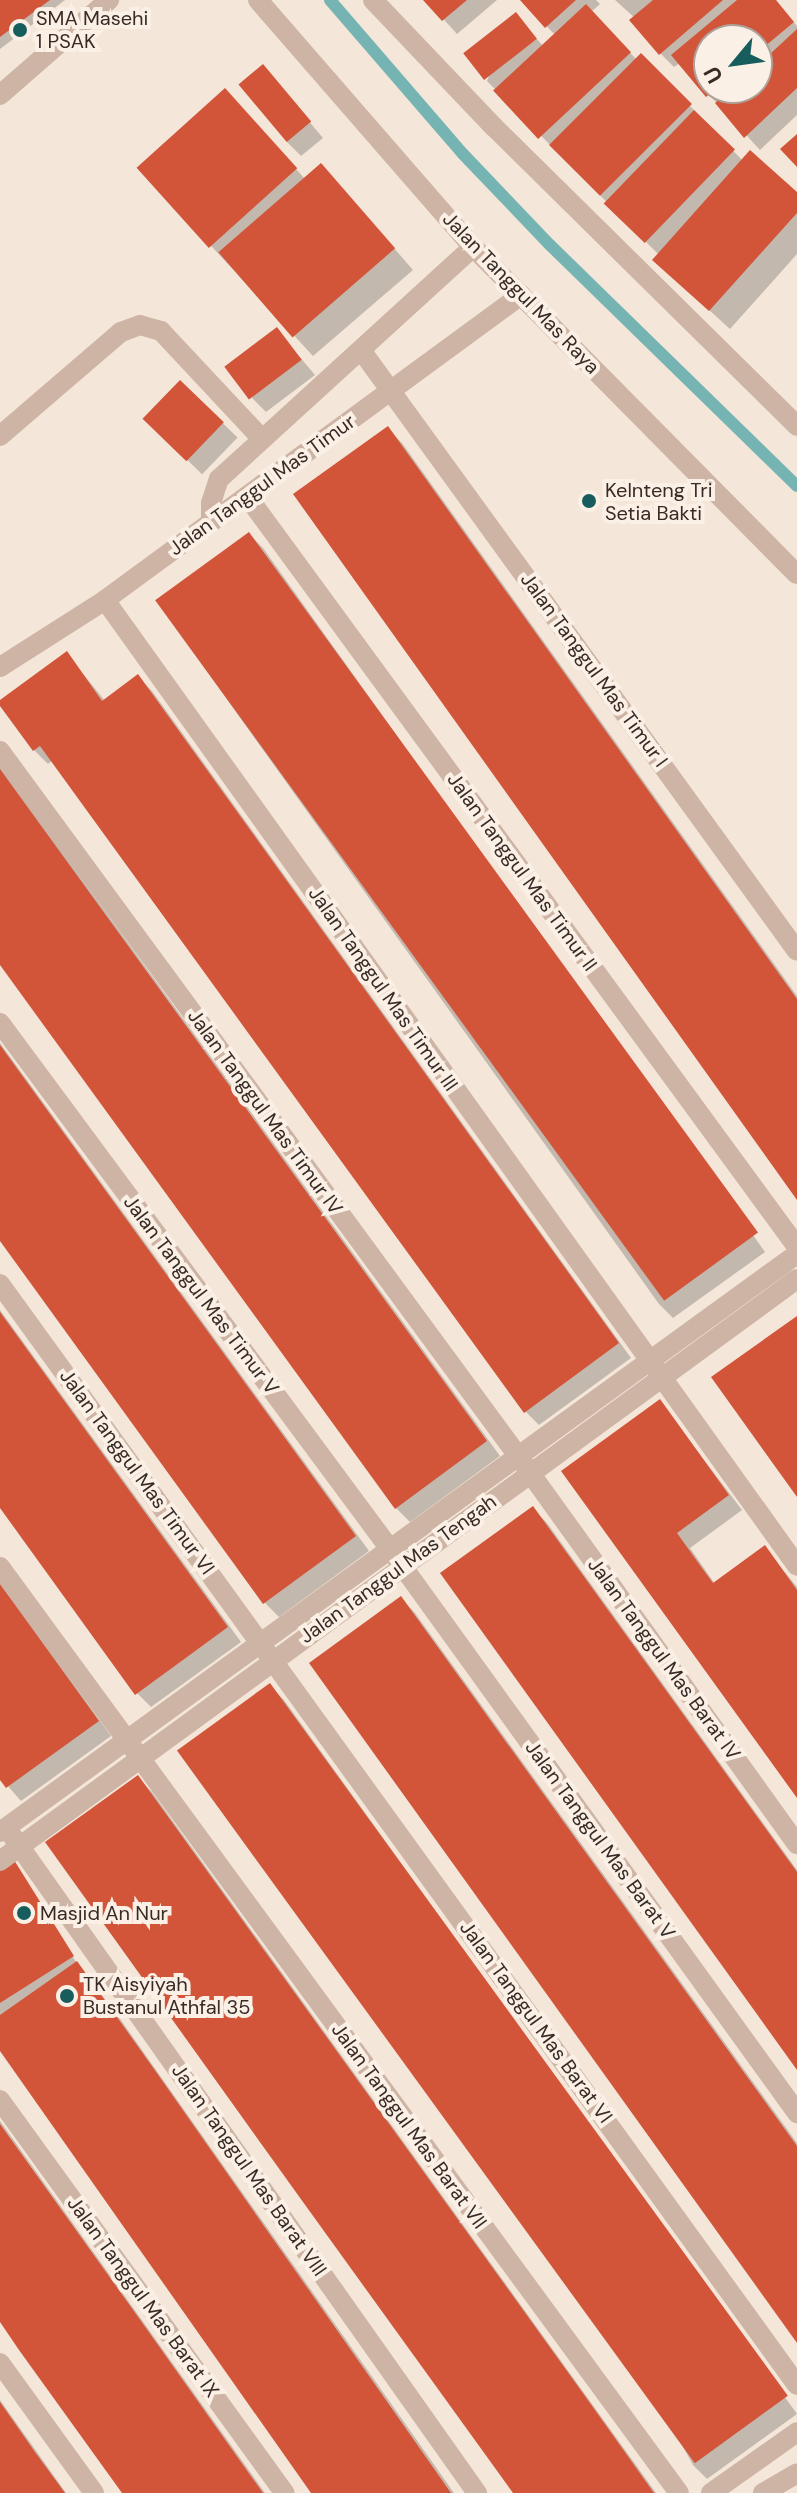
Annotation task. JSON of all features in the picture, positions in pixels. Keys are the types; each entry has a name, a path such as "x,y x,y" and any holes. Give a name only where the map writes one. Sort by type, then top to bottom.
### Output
{"street":[{"path":"0,95 109,0"},
{"name":"Jalan Tanggul Mas Raya","path":"258,0 473,247 797,574"},
{"path":"373,0 505,139 797,426"},
{"path":"211,522 211,503 219,479 473,247"},
{"name":"Jalan Tanggul Mas Timur","path":"0,667 105,600 521,295"},
{"path":"0,436 121,332 140,325 161,331 261,438"},
{"name":"Jalan Tanggul Mas Timur I","path":"361,350 797,951"},
{"name":"Jalan Tanggul Mas Timur II","path":"247,496 797,1247"},
{"name":"Jalan Tanggul Mas Timur III","path":"105,600 797,1566"},
{"name":"Jalan Tanggul Mas Timur IV","path":"0,751 530,1473"},
{"name":"Jalan Tanggul Mas Timur V","path":"0,1023 403,1566"},
{"name":"Jalan Tanggul Mas Tengah","path":"0,1861 530,1473 797,1254"},
{"name":"Jalan Tanggul Mas Tengah","path":"2,1826 518,1456 797,1279"},
{"name":"Jalan Tanggul Mas Timur VI","path":"0,1284 275,1660"},
{"name":"Jalan Tanggul Mas Barat IV","path":"530,1473 797,1844"},
{"name":"Jalan Tanggul Mas Barat V","path":"403,1566 797,2113"},
{"name":"Jalan Tanggul Mas Barat VII","path":"0,1567 124,1741 679,2493"},
{"name":"Jalan Tanggul Mas Barat VI","path":"275,1660 797,2385"},
{"name":"Jalan Tanggul Mas Barat VIII","path":"2,1826 20,1846 477,2493"},
{"name":"Jalan Tanggul Mas Barat IX","path":"0,2100 285,2493"},
{"path":"0,2363 94,2493"},
{"path":"711,2493 797,2432"},
{"path":"763,2493 797,2473"}],"building":[{"path":"0,0 50,0 0,37"},
{"path":"423,0 467,0 442,21"},
{"path":"520,0 576,0 545,28"},
{"path":"653,0 723,0 659,55 629,20"},
{"path":"737,0 776,0 794,22 773,40 773,24 708,24"},
{"path":"586,4 631,52 538,139 493,91"},
{"path":"516,12 537,39 484,80 463,53"},
{"path":"797,29 797,88 744,138 716,104 773,104 773,51"},
{"path":"693,37 693,81 671,55"},
{"path":"641,53 692,104 600,196 549,145"},
{"path":"263,64 311,121 287,142 238,85"},
{"path":"225,88 297,168 209,248 137,168"},
{"path":"694,110 735,150 645,243 604,204"},
{"path":"797,134 797,167 780,149"},
{"path":"750,150 797,192 797,213 709,311 652,260"},
{"path":"321,163 395,248 292,338 218,252"},
{"path":"277,327 302,360 249,399 224,367"},
{"path":"180,380 224,422 186,461 142,419"},
{"path":"388,426 797,999 797,1200 293,494"},
{"path":"249,532 758,1233 664,1301 155,600"},
{"path":"67,651 102,701 138,674 619,1343 524,1413 40,746 33,751 0,706 0,700"},
{"path":"0,769 487,1441 395,1509 0,965"},
{"path":"0,1045 356,1536 263,1604 0,1241"},
{"path":"0,1312 228,1627 135,1695 0,1508"},
{"path":"797,1316 797,1497 711,1377"},
{"path":"660,1399 729,1495 677,1533 702,1568 713,1583 765,1545 797,1590 797,1798 561,1471"},
{"path":"533,1506 797,1872 797,2070 440,1573"},
{"path":"0,1584 99,1721 6,1788 0,1780"},
{"path":"401,1596 797,2146 797,2343 309,1663"},
{"path":"270,1683 788,2396 695,2463 177,1751"},
{"path":"138,1775 654,2493 513,2493 303,2202 45,1842"},
{"name":"Masjid An Nur","path":"14,1860 74,1956 0,2003 0,1870"},
{"path":"77,1961 451,2493 311,2493 0,2051 0,2015"},
{"path":"0,2124 263,2493 122,2493 19,2350 0,2322"},
{"path":"0,2402 35,2452 65,2493 0,2493"}],"waterway":[{"path":"330,0 463,154 550,245 797,486"}],"place":[{"name":"SMA Masehi 1 PSAK","path":"20,30"},
{"name":"Kelnteng Tri Setia Bakti","path":"589,501"},
{"name":"Masjid An Nur","path":"24,1913"},
{"name":"TK Aisyiyah Bustanul Athfal 35","path":"67,1996"}]}
